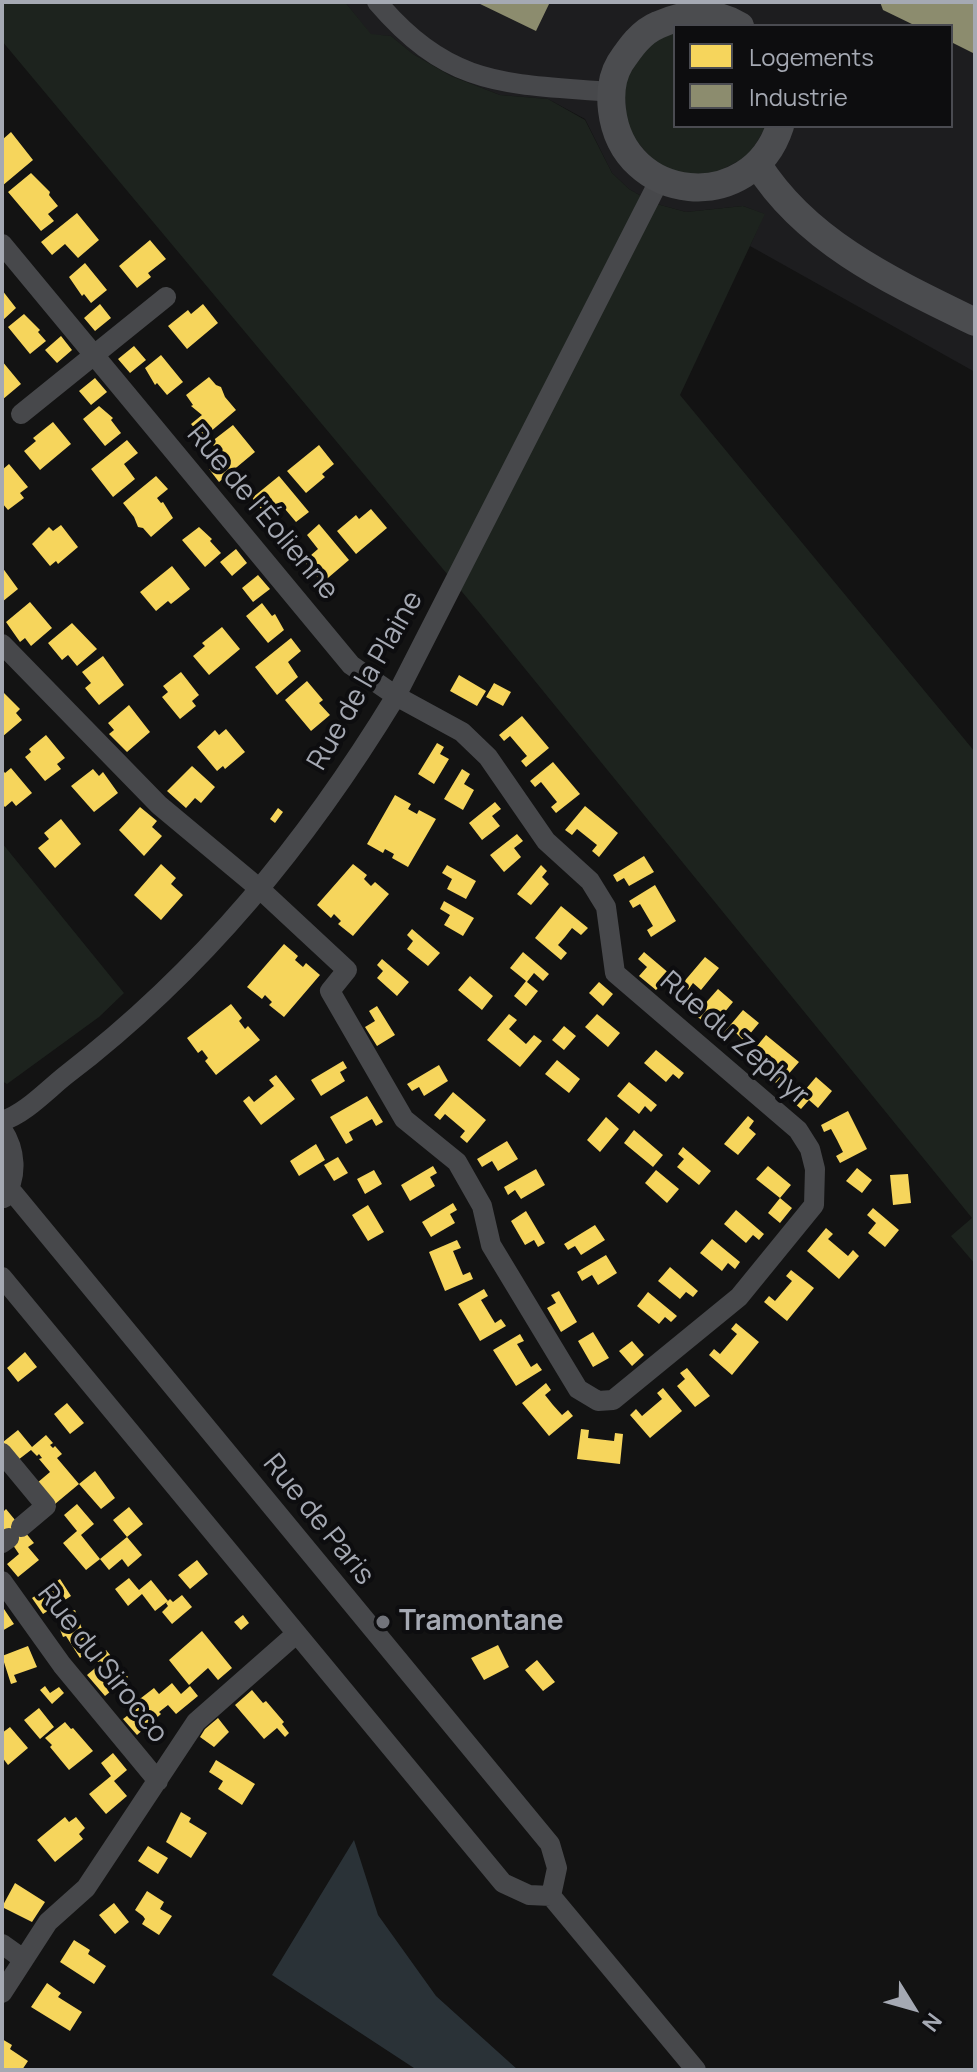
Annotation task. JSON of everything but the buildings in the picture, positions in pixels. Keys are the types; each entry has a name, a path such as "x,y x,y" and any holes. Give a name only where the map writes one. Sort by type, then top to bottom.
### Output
{"street":[{"path":"377,2 397,25 430,53 481,78 510,84 610,92"},
{"path":"737,24 705,8 652,27 631,46 617,69 610,92 613,122 623,145 639,166 660,179 685,188 712,188 737,180 758,165 775,142 779,128"},
{"path":"758,165 782,198 821,235 868,267 975,322"},
{"name":"Rue de la Plaine","path":"2,1121 25,1107 117,1036 203,952 261,890 352,768 396,696 660,179"},
{"name":"Rue de l'Éolienne","path":"2,244 351,665 396,696"},
{"path":"21,414 166,297"},
{"path":"2,644 159,805 261,890"},
{"name":"Rue du Zephyr","path":"261,890 347,970 330,991 404,1119 457,1162 482,1206 491,1245 578,1389 598,1401 613,1400 739,1297 814,1205 815,1169 810,1149 798,1130 615,973 606,907 590,881 546,841 488,757 462,732 396,696"},
{"path":"2,1129 9,1139 14,1159 6,1195"},
{"name":"Rue de Paris","path":"6,1195 550,1844 557,1868 551,1896"},
{"path":"2,1277 503,1883 529,1895 551,1896 696,2070"},
{"path":"2,1453 46,1506 11,1536"},
{"name":"Rue du Sirocco","path":"2,1581 62,1665 158,1781"},
{"path":"2,1993 48,1922 86,1888 196,1722 296,1634"},
{"path":"2,1944 23,1959"}],"shaded area":[{"path":"2,2 345,2 371,34 391,36 413,54 451,76 500,95 548,99 585,120 612,173 629,189 653,203 686,212 743,206 765,214 680,395 975,752 975,1264 951,1236 972,1218 478,611 2,41"},
{"path":"345,2 975,2 975,372 750,246 764,214 743,206 686,212 653,203 629,189 612,173 585,119 548,99 500,95 451,76 413,54 391,36 371,35"},
{"path":"673,31 673,128 765,128 752,150 741,160 714,173 684,175 655,163 627,129 624,84 646,46"},
{"path":"2,843 124,993 99,1017 7,1084 2,1081"},
{"path":"354,1840 378,1915 436,1996 518,2070 417,2070 272,1975"}],"place":[{"name":"Tramontane","path":"383,1622"}]}
